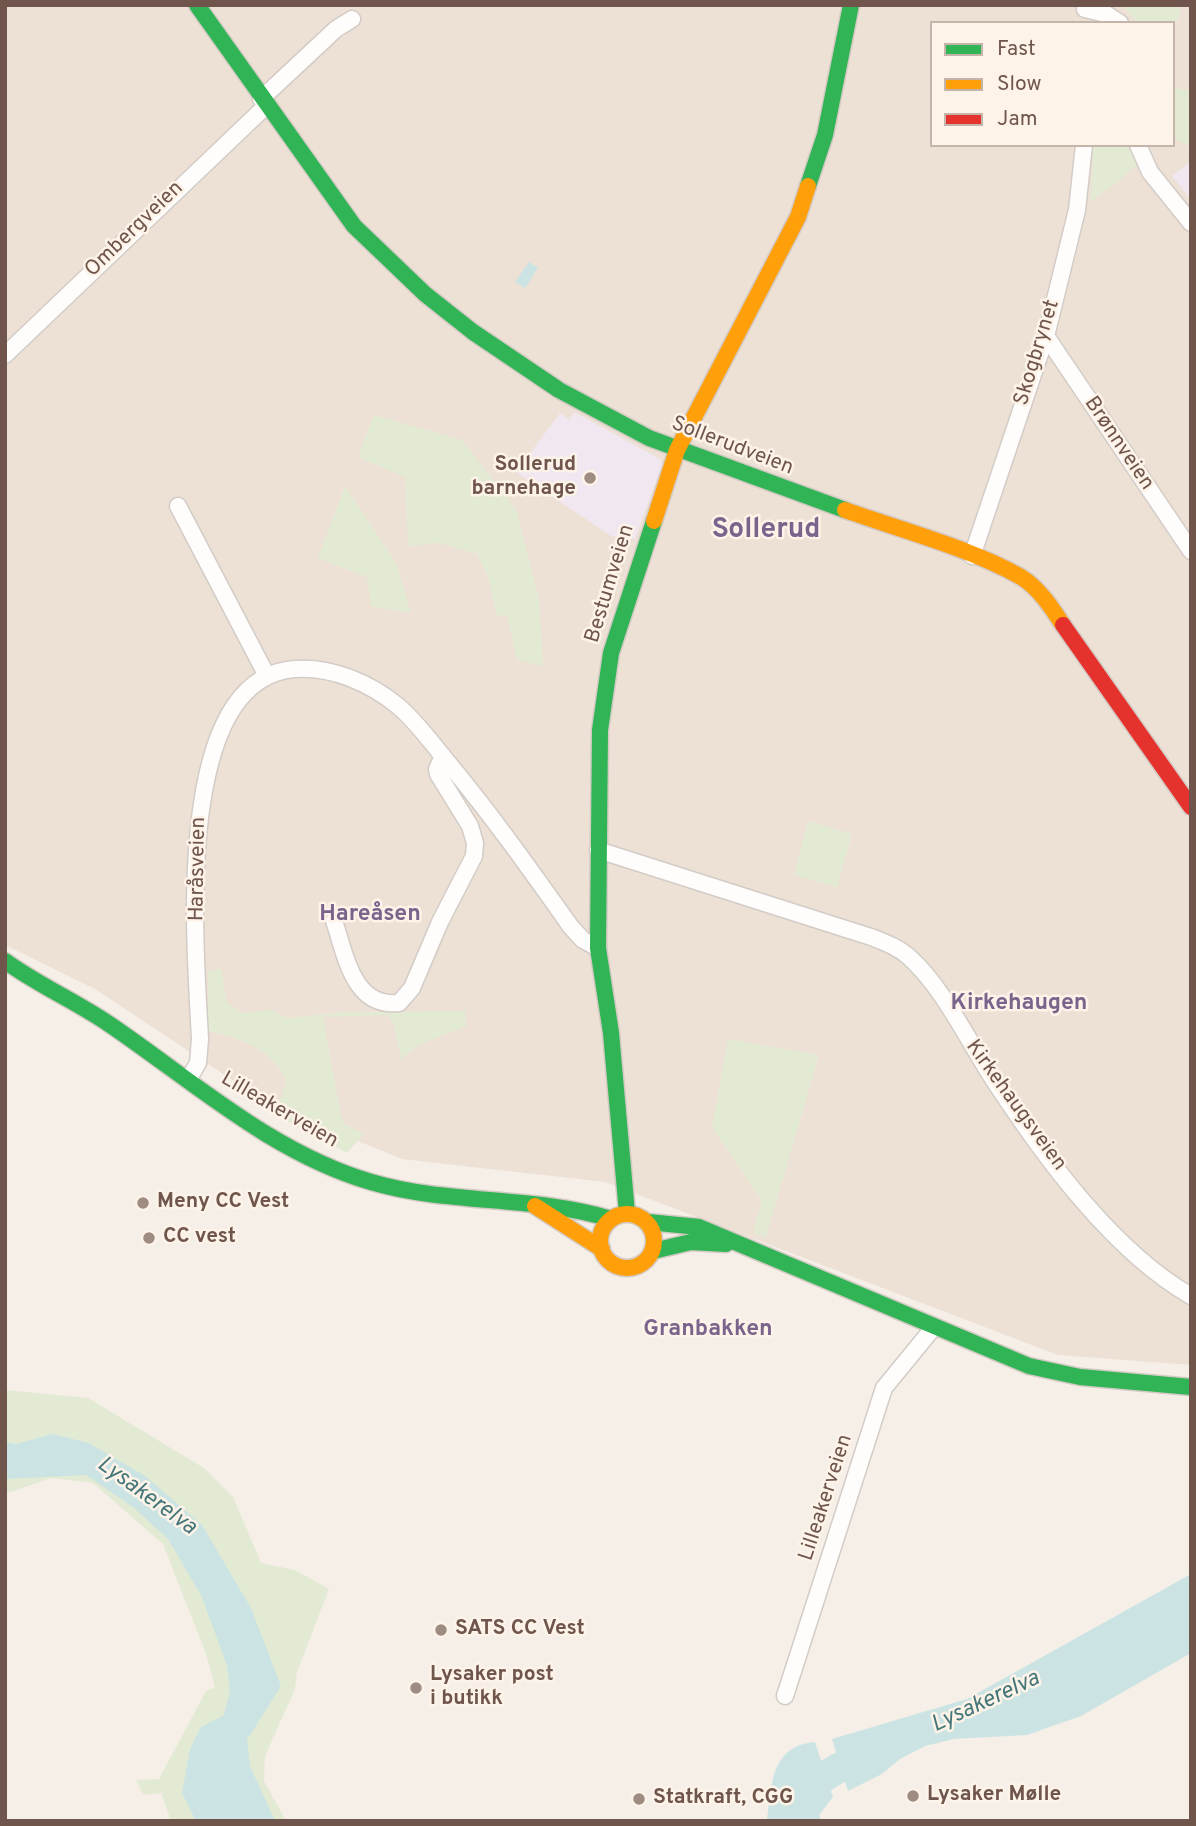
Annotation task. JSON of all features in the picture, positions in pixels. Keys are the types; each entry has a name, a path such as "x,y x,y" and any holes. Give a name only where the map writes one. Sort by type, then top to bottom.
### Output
{"street":[{"name":"Sollerudveien","path":"197,5 264,103 354,226 440,307 559,390 649,439 972,556 1022,578 1047,601 1191,807"},
{"name":"Bestumveien","path":"619,1216 628,1199 611,1033 598,948 600,730 611,653 677,450 798,216 825,135 851,5"},
{"path":"1085,12 1106,14 1117,21"},
{"path":"264,103 336,29 352,19"},
{"name":"Ombergveien","path":"5,355 264,103"},
{"name":"Skogbrynet","path":"972,556 1046,336 1077,210 1084,147"},
{"path":"1139,147 1150,172 1191,223"},
{"name":"Brønnveien","path":"1046,336 1191,551"},
{"path":"178,506 267,676"},
{"name":"Haråsveien","path":"188,1080 198,1063 200,1039 197,870 204,786 223,724 241,697 267,676 278,671 308,668 360,683 382,694 411,718 571,927 583,940 598,948"},
{"path":"334,922 360,989 377,1002 399,1003 412,988 440,922 474,856 475,843 470,826 437,769 443,757"},
{"name":"Kirkehaugsveien","path":"598,850 871,937 900,950 925,975 999,1089 1078,1193 1126,1247 1191,1296"},
{"name":"Lilleakerveien","path":"5,961 31,981 105,1021 275,1138 370,1182 440,1197 574,1207 619,1216"},
{"name":"Lilleakerveien","path":"5,978 31,981"},
{"name":"Lilleakerveien","path":"534,1205 602,1249"},
{"path":"648,1222 654,1236 653,1251 645,1261 627,1268 609,1261 602,1249 601,1236 619,1216 699,1227 1029,1366 1062,1374 1191,1387"},
{"path":"653,1251 691,1242 735,1244"},
{"name":"Lilleakerveien","path":"785,1696 884,1388 934,1327"}],"shaded area":[{"path":"5,5 1191,5 1191,1365 1058,1355 605,1182 402,1159 270,1105 95,989 5,945"},
{"path":"1191,161 1191,200 1172,176"},
{"name":"Sollerud barnehage","path":"574,412 660,459 662,465 635,539 611,536 516,472 560,413 570,420"}],"green space":[{"path":"1122,5 1175,5 1181,10 1175,26 1175,21 1135,21"},
{"path":"1175,88 1191,92 1191,147 1175,139"},
{"path":"1093,147 1134,147 1138,165 1091,202"},
{"path":"374,415 462,440 516,509 539,599 543,666 517,660 507,615 497,616 489,579 477,554 439,543 408,546 405,477 358,457"},
{"path":"345,486 396,563 411,613 371,606 367,577 318,558"},
{"path":"808,821 852,834 837,887 794,875"},
{"path":"221,969 227,1002 241,1013 271,1010 288,1018 344,1012 465,1011 466,1026 419,1045 401,1059 394,1025 388,1015 323,1017 341,1116 345,1124 364,1134 347,1153 276,1115 286,1080 263,1052 243,1041 208,1031 208,972"},
{"path":"728,1039 819,1055 766,1237 753,1233 762,1201 712,1127"},
{"path":"5,1390 88,1398 204,1468 233,1497 261,1563 295,1570 329,1589 297,1672 295,1689 265,1756 264,1781 286,1821 171,1821 161,1793 143,1795 136,1780 159,1779 206,1691 215,1687 206,1654 163,1544 93,1483 51,1478 5,1494"}],"water":[{"path":"529,262 538,268 525,288 515,282"},
{"path":"53,1434 89,1443 145,1476 202,1525 251,1608 281,1686 247,1740 250,1766 275,1821 196,1821 182,1793 190,1749 201,1727 224,1715 230,1690 227,1666 202,1597 168,1539 133,1507 86,1475 5,1479 5,1442 16,1444"},
{"path":"1191,1574 1191,1653 1081,1716 1027,1735 954,1739 925,1746 900,1759 882,1774 848,1791 832,1739 967,1699"},
{"path":"815,1742 833,1797 819,1815 821,1821 767,1821 773,1781 781,1759 800,1745"}],"waterway":[{"name":"Lysakerelva","path":"801,1821 808,1794 816,1784 838,1768 877,1751"}],"traffic: fast":[{"path":"197,5 354,226 425,294 473,332 559,390 649,438 845,510"},
{"path":"808,186 825,135 851,5"},
{"path":"627,1213 611,1033 598,948 600,730 611,653 654,521"},
{"path":"5,961 109,1024 234,1114 300,1153 335,1169 400,1189 551,1206 611,1219"},
{"path":"648,1222 699,1227 1029,1366 1080,1377 1191,1387"},
{"path":"653,1251 691,1242 726,1244"}],"traffic: slow":[{"path":"654,521 677,450 798,217 808,186"},
{"path":"845,510 958,548 1021,577 1050,605 1063,625"},
{"path":"535,1206 602,1249"},
{"path":"627,1214 646,1222 654,1241 646,1260 627,1268 608,1260 600,1241 608,1222 627,1214"}],"traffic: jam":[{"path":"1063,625 1191,807"}],"place":[{"name":"Sollerud barnehage","path":"590,478"},
{"name":"Meny CC Vest","path":"143,1203"},
{"name":"CC vest","path":"149,1238"},
{"name":"SATS CC Vest","path":"441,1630"},
{"name":"Lysaker post i butikk","path":"416,1688"},
{"name":"Lysaker Mølle","path":"913,1796"},
{"name":"Statkraft, CGG","path":"639,1799"}],"district":[{"name":"Sollerud","path":"766,531"},
{"name":"Hareåsen","path":"370,915"},
{"name":"Kirkehaugen","path":"1019,1004"},
{"name":"Granbakken","path":"708,1330"}]}
